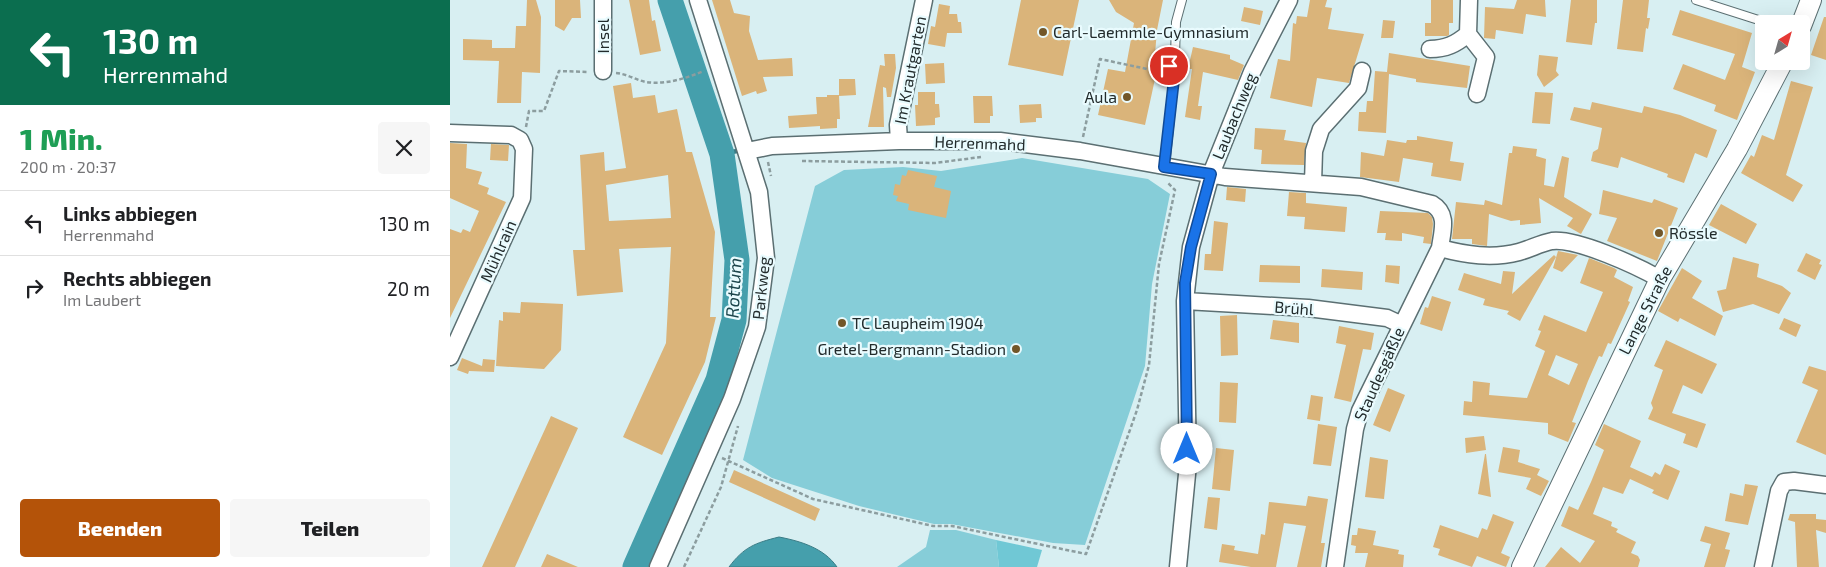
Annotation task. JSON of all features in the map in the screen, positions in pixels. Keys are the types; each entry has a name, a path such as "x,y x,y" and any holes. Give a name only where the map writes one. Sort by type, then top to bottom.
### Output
{"street":[{"name":"Insel","path":"603,0 603,71"},
{"name":"Parkweg","path":"658,567 732,399 757,327 766,258 759,192 748,151 698,0"},
{"name":"Im Krautgarten","path":"899,141 898,125 924,0"},
{"name":"Laubachweg","path":"1178,567 1188,464 1185,301 1191,247 1211,174 1252,72 1289,0"},
{"path":"1469,0 1468,34 1486,57 1477,94"},
{"path":"1805,15 1811,0"},
{"path":"1430,49 1443,49 1459,42 1468,34"},
{"name":"Lange Straße","path":"1522,567 1660,278 1737,149 1778,70"},
{"path":"1313,183 1314,151 1321,129 1358,88 1362,71"},
{"path":"450,133 511,135 520,140"},
{"name":"Mühlrain","path":"450,357 522,198 524,149 520,140"},
{"name":"Herrenmahd","path":"748,151 772,146 899,141 1000,141 1080,151 1211,174 1313,183"},
{"name":"Staudesgäßle","path":"1313,183 1361,187 1432,204 1439,208 1444,216 1440,248 1354,429 1335,567"},
{"path":"1440,248 1463,254 1493,256 1513,254 1553,241 1575,243 1660,278"},
{"name":"Brühl","path":"1185,301 1308,308 1387,318 1402,325"},
{"path":"1763,567 1780,491 1784,482 1794,481 1826,485"}],"lane":[{"path":"1164,167 1174,79 1169,66 1176,56 1176,22 1182,0"},
{"path":"1696,0 1755,19"}],"path":[{"path":"1080,151 1100,59 1147,68 1169,66"},
{"path":"520,140 529,111 544,111 560,71 603,71 625,74 646,82 677,81 708,70"},
{"path":"798,161 935,163 982,157"},
{"path":"768,160 771,178"},
{"path":"708,453 729,460 813,499 933,526 952,526 1086,554 1137,410 1149,366 1159,264 1175,190 1162,179 1164,167"},
{"path":"684,567 721,487 738,423"}],"shaded area":[{"path":"1022,158 1148,179 1170,194 1152,284 1145,366 1085,545 1053,543 951,524 934,524 859,506 772,478 743,460 815,186 844,170 903,167 941,171"},
{"path":"930,530 956,530 996,540 999,567 897,567 926,547"},
{"path":"779,537 811,546 832,560 837,567 729,567 745,550 763,541"},
{"path":"996,540 1042,550 1037,567 999,567"}],"building":[{"path":"527,0 536,0 541,17 540,73 522,72 521,103 497,103 499,61 463,60 463,39 492,40 492,48 515,48 516,26 526,26"},
{"path":"555,0 580,0 581,18 572,18 564,31 555,26"},
{"path":"629,0 649,0 652,21 655,20 661,51 640,55"},
{"path":"712,0 730,0 734,13 750,16 749,31 758,60 792,58 793,76 763,77 767,91 757,94 756,91 742,96"},
{"name":"Carl-Laemmle-Gymnasium","path":"1021,0 1079,0 1063,76 1008,65"},
{"path":"1109,0 1163,0 1157,30 1153,78 1155,79 1145,125 1098,115 1108,69 1125,72 1134,23 1116,12"},
{"path":"1310,0 1327,0 1325,7 1332,8 1328,29 1364,34 1349,83 1317,78 1312,107 1270,98 1278,59 1290,61 1293,23 1296,24 1297,16 1307,17"},
{"path":"1431,0 1453,0 1453,23 1449,23 1449,35 1447,36 1425,36 1425,23 1431,23"},
{"path":"1517,0 1545,0 1546,17 1526,14 1523,34 1496,30 1495,39 1484,38 1485,7 1514,9"},
{"path":"1571,0 1597,0 1597,23 1595,23 1592,45 1566,42"},
{"path":"1623,0 1649,0 1647,18 1650,18 1648,29 1646,28 1643,52 1617,49"},
{"path":"939,4 950,6 949,14 957,14 958,22 961,22 962,33 947,33 945,47 928,44 931,26 935,27"},
{"path":"1244,7 1263,11 1260,25 1241,21"},
{"path":"1680,10 1752,33 1742,67 1755,72 1737,120 1714,111 1716,105 1673,89 1683,64 1725,80 1735,54 1672,35"},
{"path":"1824,17 1826,17 1826,60 1811,55"},
{"path":"1383,20 1395,21 1393,38 1381,38"},
{"path":"1193,47 1230,55 1230,59 1244,65 1238,80 1203,72 1198,106 1202,106 1200,120 1185,117 1192,69 1188,69"},
{"path":"1389,53 1470,66 1467,88 1416,82 1416,79 1389,74 1386,133 1358,131 1359,112 1366,112 1367,101 1373,101 1375,71 1387,72"},
{"path":"884,54 895,54 896,68 891,97 887,97 886,88 883,87 884,127 868,127 880,65 885,66"},
{"path":"1539,55 1558,57 1556,71 1559,75 1544,87 1537,75"},
{"path":"944,63 945,83 926,84 925,64"},
{"path":"839,79 855,79 856,95 839,96"},
{"path":"1791,81 1813,87 1786,175 1803,185 1793,202 1741,173 1751,155 1754,157 1762,135 1774,140"},
{"path":"631,83 633,98 655,95 658,113 677,109 686,152 692,152 715,232 710,317 716,317 705,362 662,455 623,437 666,343 671,247 619,249 623,292 577,296 573,250 585,250 580,155 604,152 605,171 626,168 613,86","holes":["668,175 671,218 609,221 606,185"]},
{"path":"918,92 935,92 935,104 939,104 940,117 935,118 935,125 916,126 915,105 918,105"},
{"path":"1535,92 1553,93 1550,124 1532,123"},
{"path":"827,95 839,95 840,119 837,119 837,128 820,129 820,126 789,128 788,116 817,114 816,97 827,97"},
{"path":"973,96 992,96 993,116 990,116 990,123 974,123"},
{"path":"1592,102 1642,113 1644,106 1680,115 1717,130 1707,158 1695,153 1684,183 1667,177 1668,174 1621,157 1618,168 1591,161 1593,152 1598,149 1602,128 1570,120 1574,107 1590,110"},
{"path":"1041,104 1042,118 1036,118 1036,122 1020,123 1019,105"},
{"path":"1255,128 1286,130 1284,140 1306,143 1304,165 1261,164 1262,150 1254,149"},
{"path":"1417,136 1453,142 1450,161 1464,163 1461,181 1431,176 1433,163 1403,158 1399,182 1360,177 1361,152 1384,156 1387,140 1406,143 1407,140 1417,140"},
{"path":"450,143 467,144 466,168 482,172 478,184 489,188 487,194 506,202 450,318 450,229 461,233 463,229 470,232 479,211 450,198"},
{"path":"491,144 509,145 508,161 490,160"},
{"path":"1513,146 1537,149 1536,156 1546,159 1544,185 1554,187 1562,156 1569,158 1564,197 1592,214 1581,234 1567,226 1573,218 1539,198 1541,223 1520,225 1520,220 1511,221 1489,214 1487,246 1472,244 1472,239 1452,239 1456,202 1484,205 1485,200 1502,205 1509,153 1512,153"},
{"path":"908,170 937,176 934,187 951,191 946,218 908,210 909,204 896,201 898,196 893,195 895,184 900,185 902,175 906,176"},
{"path":"1227,187 1246,189 1245,202 1226,200"},
{"path":"1603,190 1652,203 1654,199 1678,208 1657,261 1607,241 1617,218 1599,214"},
{"path":"1289,192 1306,193 1306,203 1347,207 1345,232 1304,229 1305,217 1287,216"},
{"path":"1721,204 1757,224 1746,244 1709,225"},
{"path":"1380,211 1428,213 1432,217 1433,224 1431,244 1423,243 1424,237 1402,233 1402,241 1385,240 1386,233 1377,233"},
{"path":"1214,221 1228,223 1223,271 1204,270 1205,254 1211,254"},
{"path":"1558,251 1578,255 1562,272 1553,268"},
{"path":"1806,253 1821,260 1819,264 1822,265 1815,280 1797,271"},
{"path":"1554,255 1556,257 1520,321 1507,314 1509,311 1483,305 1485,299 1458,290 1464,273 1501,284 1503,271 1515,272 1512,294"},
{"path":"1733,257 1759,264 1757,277 1782,286 1791,293 1779,314 1753,304 1723,312 1717,291 1726,289"},
{"path":"1589,258 1614,268 1617,270 1614,277 1633,287 1628,301 1630,302 1611,344 1608,343 1602,357 1599,356 1588,381 1572,422 1576,423 1568,442 1548,434 1548,423 1463,415 1464,401 1472,402 1473,381 1490,383 1489,395 1527,398 1545,351 1535,346 1541,331 1538,330 1544,315 1586,332 1603,292 1580,283","holes":["1556,355 1578,364 1569,385 1548,375"]},
{"path":"1260,265 1300,266 1300,283 1259,282"},
{"path":"1386,265 1400,266 1399,284 1385,282"},
{"path":"1682,268 1702,281 1692,298 1723,316 1715,336 1680,318 1678,322 1658,311"},
{"path":"1322,269 1363,272 1362,290 1321,287"},
{"path":"1432,296 1451,302 1442,331 1420,324 1425,307 1428,308"},
{"path":"521,302 563,304 561,350 544,369 496,366 499,320 503,321 503,312 520,313"},
{"path":"1237,315 1238,355 1221,356 1220,316"},
{"path":"1784,318 1801,325 1796,337 1779,329"},
{"path":"1273,320 1299,323 1299,343 1270,339"},
{"path":"1339,326 1374,333 1371,350 1363,349 1351,402 1334,398 1346,345 1336,343"},
{"path":"1666,340 1717,364 1702,394 1683,385 1672,413 1706,424 1697,448 1683,443 1686,434 1648,419 1653,408 1651,403 1663,370 1654,366"},
{"path":"462,358 482,366 483,359 495,360 494,372 469,371 468,374 457,370"},
{"path":"1809,366 1826,371 1826,455 1796,442 1818,390 1802,383"},
{"path":"1220,382 1238,383 1236,423 1219,422"},
{"path":"1388,388 1405,395 1390,432 1373,425"},
{"path":"1311,395 1323,397 1320,421 1307,419"},
{"path":"551,416 578,428 515,567 482,567"},
{"path":"1318,424 1337,427 1331,466 1313,464"},
{"path":"1604,424 1641,441 1630,467 1652,477 1655,472 1660,475 1665,464 1680,471 1668,500 1652,493 1654,490 1630,479 1623,494 1603,487 1593,514 1612,522 1611,526 1618,529 1616,532 1636,542 1631,553 1638,556 1640,560 1638,567 1545,567 1561,547 1580,563 1595,541 1561,526 1569,506 1578,510 1591,482 1604,450 1595,445"},
{"path":"1484,436 1486,450 1466,453 1465,438"},
{"path":"1503,447 1520,450 1518,462 1540,469 1537,475 1549,481 1541,496 1526,489 1531,478 1498,472"},
{"path":"1216,448 1234,450 1230,491 1212,489"},
{"path":"1486,454 1491,497 1478,494"},
{"path":"1370,457 1388,460 1384,499 1365,497"},
{"path":"734,470 820,509 815,521 729,482"},
{"path":"1745,484 1758,486 1748,525 1725,521 1730,493 1743,496"},
{"path":"1308,496 1328,499 1321,543 1325,543 1321,567 1297,567 1306,526 1284,523 1276,567 1251,567 1219,562 1222,544 1235,546 1234,550 1258,554 1261,534 1265,535 1269,502 1306,506"},
{"path":"1208,497 1220,498 1217,530 1204,528"},
{"path":"1493,514 1514,522 1501,553 1510,557 1506,567 1477,556 1472,567 1438,555 1440,549 1433,547 1440,525 1478,538 1482,528 1487,530"},
{"path":"1790,514 1816,514 1816,519 1826,520 1826,533 1816,530 1819,567 1797,567 1795,522 1788,520"},
{"path":"1705,526 1730,533 1725,549 1730,550 1725,567 1704,567 1711,544 1700,541"},
{"path":"1358,528 1376,531 1373,545 1399,550 1398,554 1404,555 1403,567 1365,567 1368,553 1355,553 1356,546 1351,545 1352,535 1357,535"},
{"path":"547,554 578,567 541,567"}],"waterway":[{"name":"Rottum","path":"635,567 718,380 734,320 737,260 722,154 670,0"},
{"path":"722,154 737,151"}],"place":[{"name":"Carl-Laemmle-Gymnasium","path":"1043,32"},
{"name":"Aula","path":"1127,97"},
{"name":"Rössle","path":"1659,233"},
{"name":"TC Laupheim 1904","path":"842,323"},
{"name":"Gretel-Bergmann-Stadion","path":"1016,349"}],"route":[{"path":"1169,66 1174,79 1164,167 1211,174 1191,247 1185,283 1187,449"}]}
